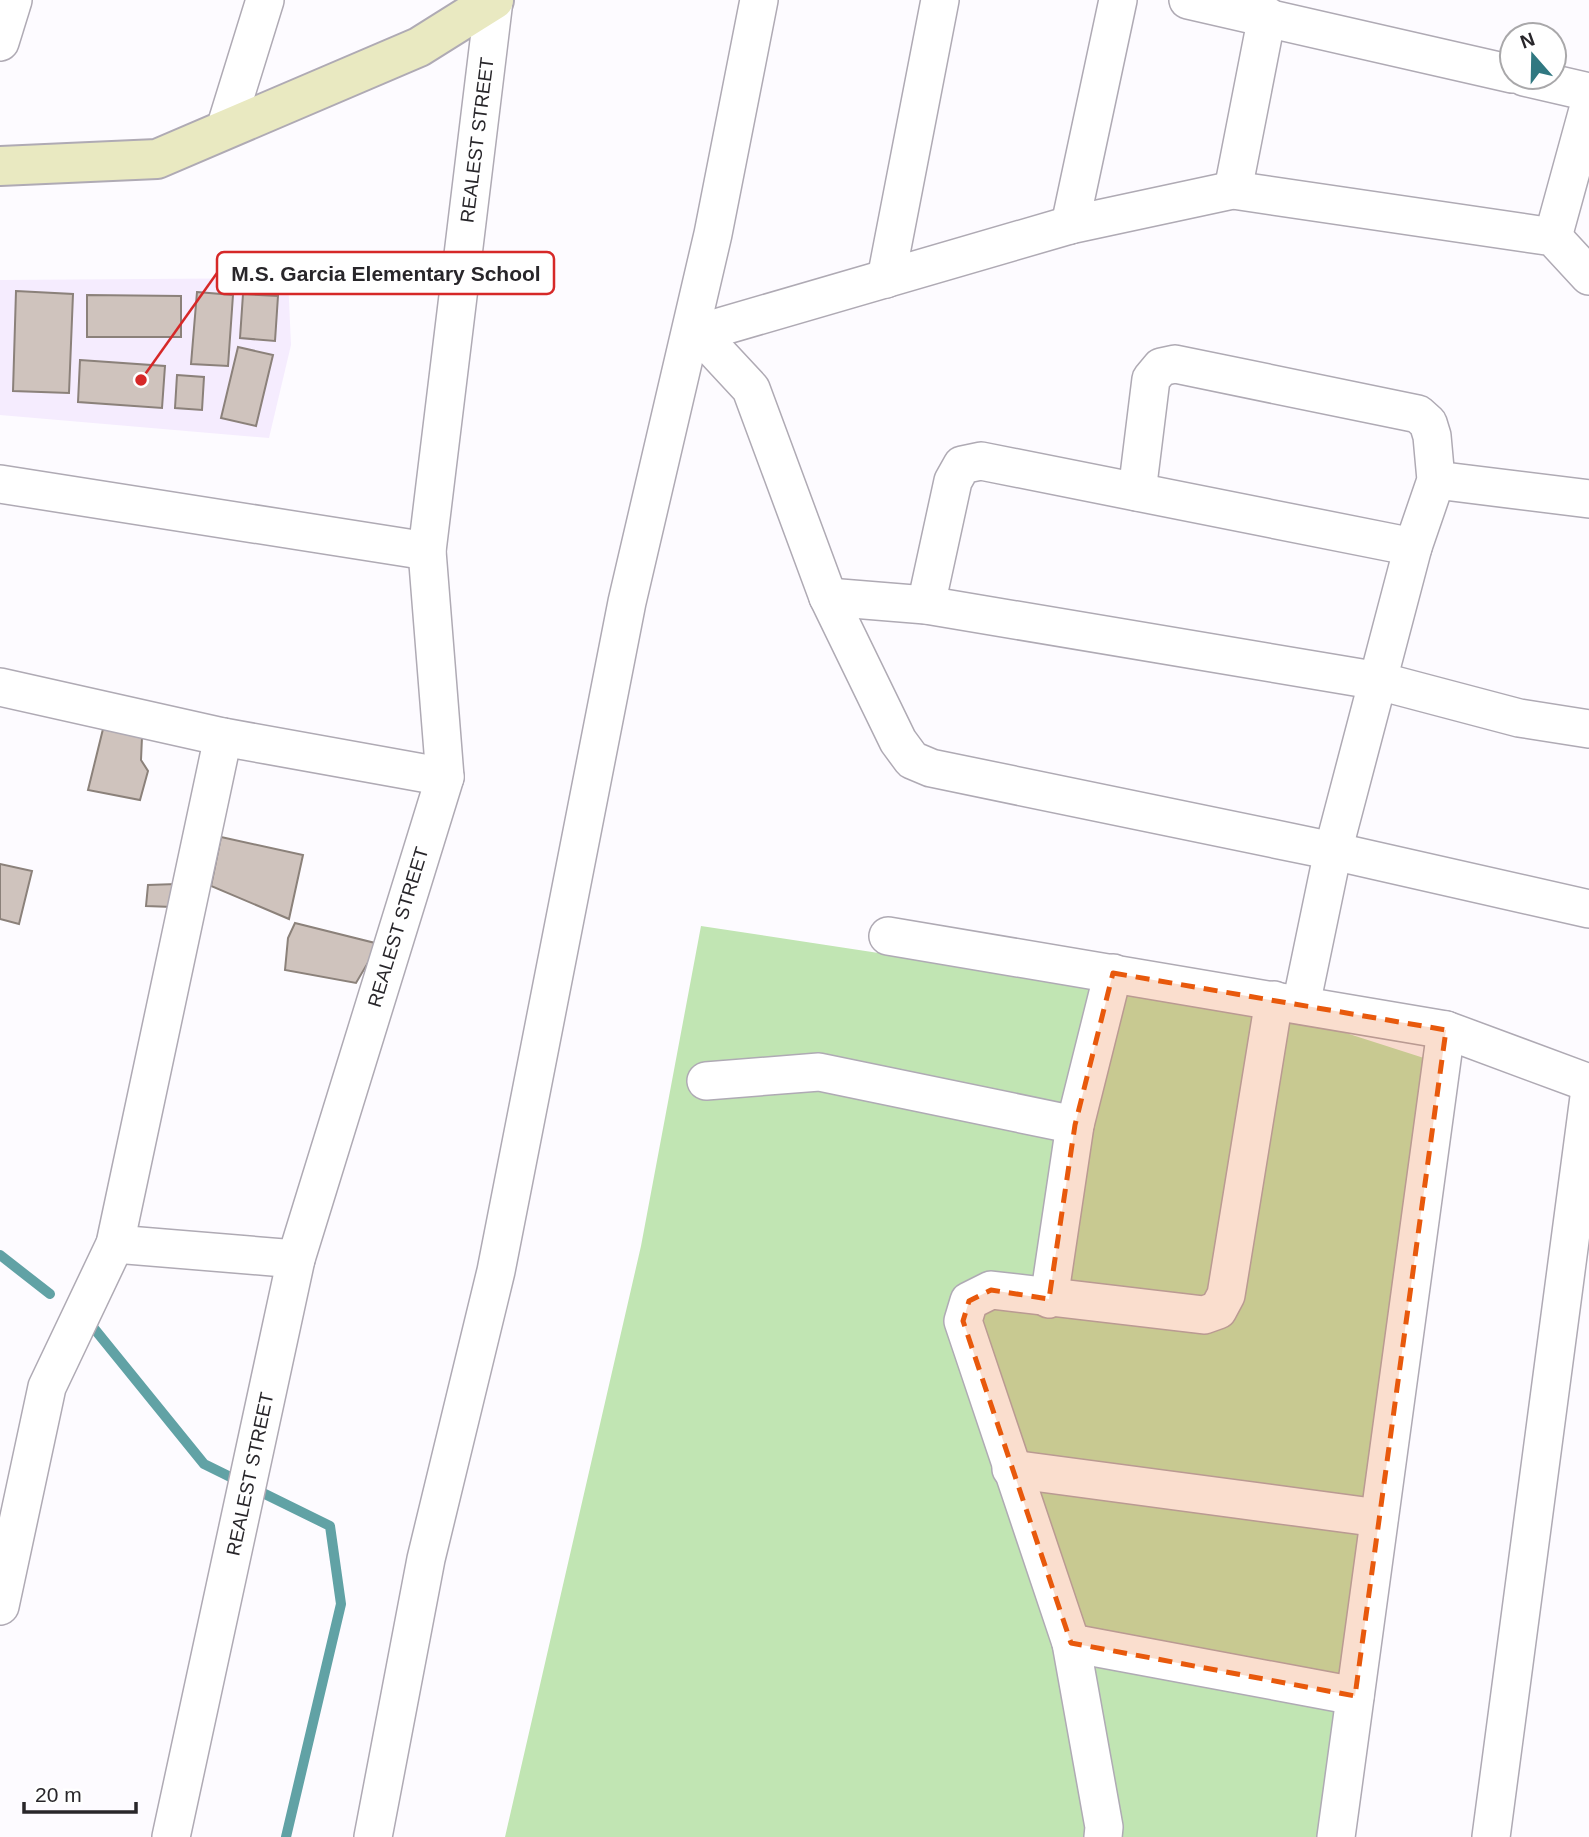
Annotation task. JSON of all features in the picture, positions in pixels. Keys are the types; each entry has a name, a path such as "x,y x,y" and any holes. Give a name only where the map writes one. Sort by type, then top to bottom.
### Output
{"street":[{"path":"0,42 13,0"},
{"path":"225,129 265,0"},
{"path":"0,166 157,159 419,47 494,0"},
{"name":"REALEST STREET","path":"171,1837 296,1259 444,777 427,551 494,0"},
{"path":"373,1837 426,1559 496,1271 627,602 696,328 759,0"},
{"path":"886,279 940,0"},
{"path":"1070,225 1118,0"},
{"path":"1188,0 1498,71"},
{"path":"1233,190 1267,16"},
{"path":"1568,87 1589,92"},
{"path":"1553,237 1589,106"},
{"path":"696,328 886,279 1070,225 1233,190 1553,237 1589,276"},
{"path":"696,328 751,389 828,597 898,741 912,760 931,768 1333,851 1589,909"},
{"path":"1103,1837 1071,1643 963,1321 969,1301 991,1290 1049,1299 1204,1315 1218,1310 1226,1295 1287,1002 1333,851 1413,547 1436,480 1432,436 1428,423 1418,414 1175,364 1161,367 1151,379 1137,492"},
{"path":"926,605 953,481 962,465 981,461 1413,547"},
{"path":"1436,480 1589,499"},
{"path":"0,484 427,551"},
{"path":"828,597 926,605 1379,681 1519,718 1589,729"},
{"path":"0,687 223,737 444,777"},
{"path":"0,1606 47,1387 115,1244 223,737"},
{"path":"888,936 1446,1030 1589,1083"},
{"path":"1049,1299 1075,1125 1113,973"},
{"path":"1336,1837 1446,1030"},
{"path":"706,1081 818,1072 1075,1125"},
{"path":"1491,1837 1589,1097"},
{"path":"115,1244 296,1259"},
{"path":"1011,1469 1379,1518"},
{"path":"1071,1643 1355,1696"}],"highlighted area":[{"path":"1113,973 1446,1030 1355,1696 1071,1643 963,1321 969,1301 991,1290 1049,1299 1075,1125"}],"shaded area":[{"path":"288,278 291,345 269,438 0,415 0,280"}],"green space":[{"path":"701,926 1293,1016 1427,1059 1331,1837 505,1837 641,1246"}],"building":[{"path":"16,291 73,294 69,393 13,391"},
{"path":"197,292 233,295 228,366 191,364"},
{"path":"243,294 278,296 275,341 240,338"},
{"path":"87,295 181,296 181,337 87,337"},
{"path":"238,347 273,355 256,426 221,418"},
{"path":"80,360 165,366 162,408 78,402"},
{"path":"177,375 204,377 202,410 175,408"},
{"path":"103,729 142,737 141,760 148,771 140,800 88,790"},
{"path":"221,837 303,855 289,919 211,886"},
{"path":"0,864 32,871 19,924 0,919"},
{"path":"176,884 172,907 146,906 148,885"},
{"path":"295,923 379,944 356,983 285,970 288,938"}],"waterway":[{"path":"0,1255 50,1294"},
{"path":"88,1321 204,1464 330,1526 341,1604 286,1837"}],"place":[{"name":"M.S. Garcia Elementary School","path":"141,380"}]}
